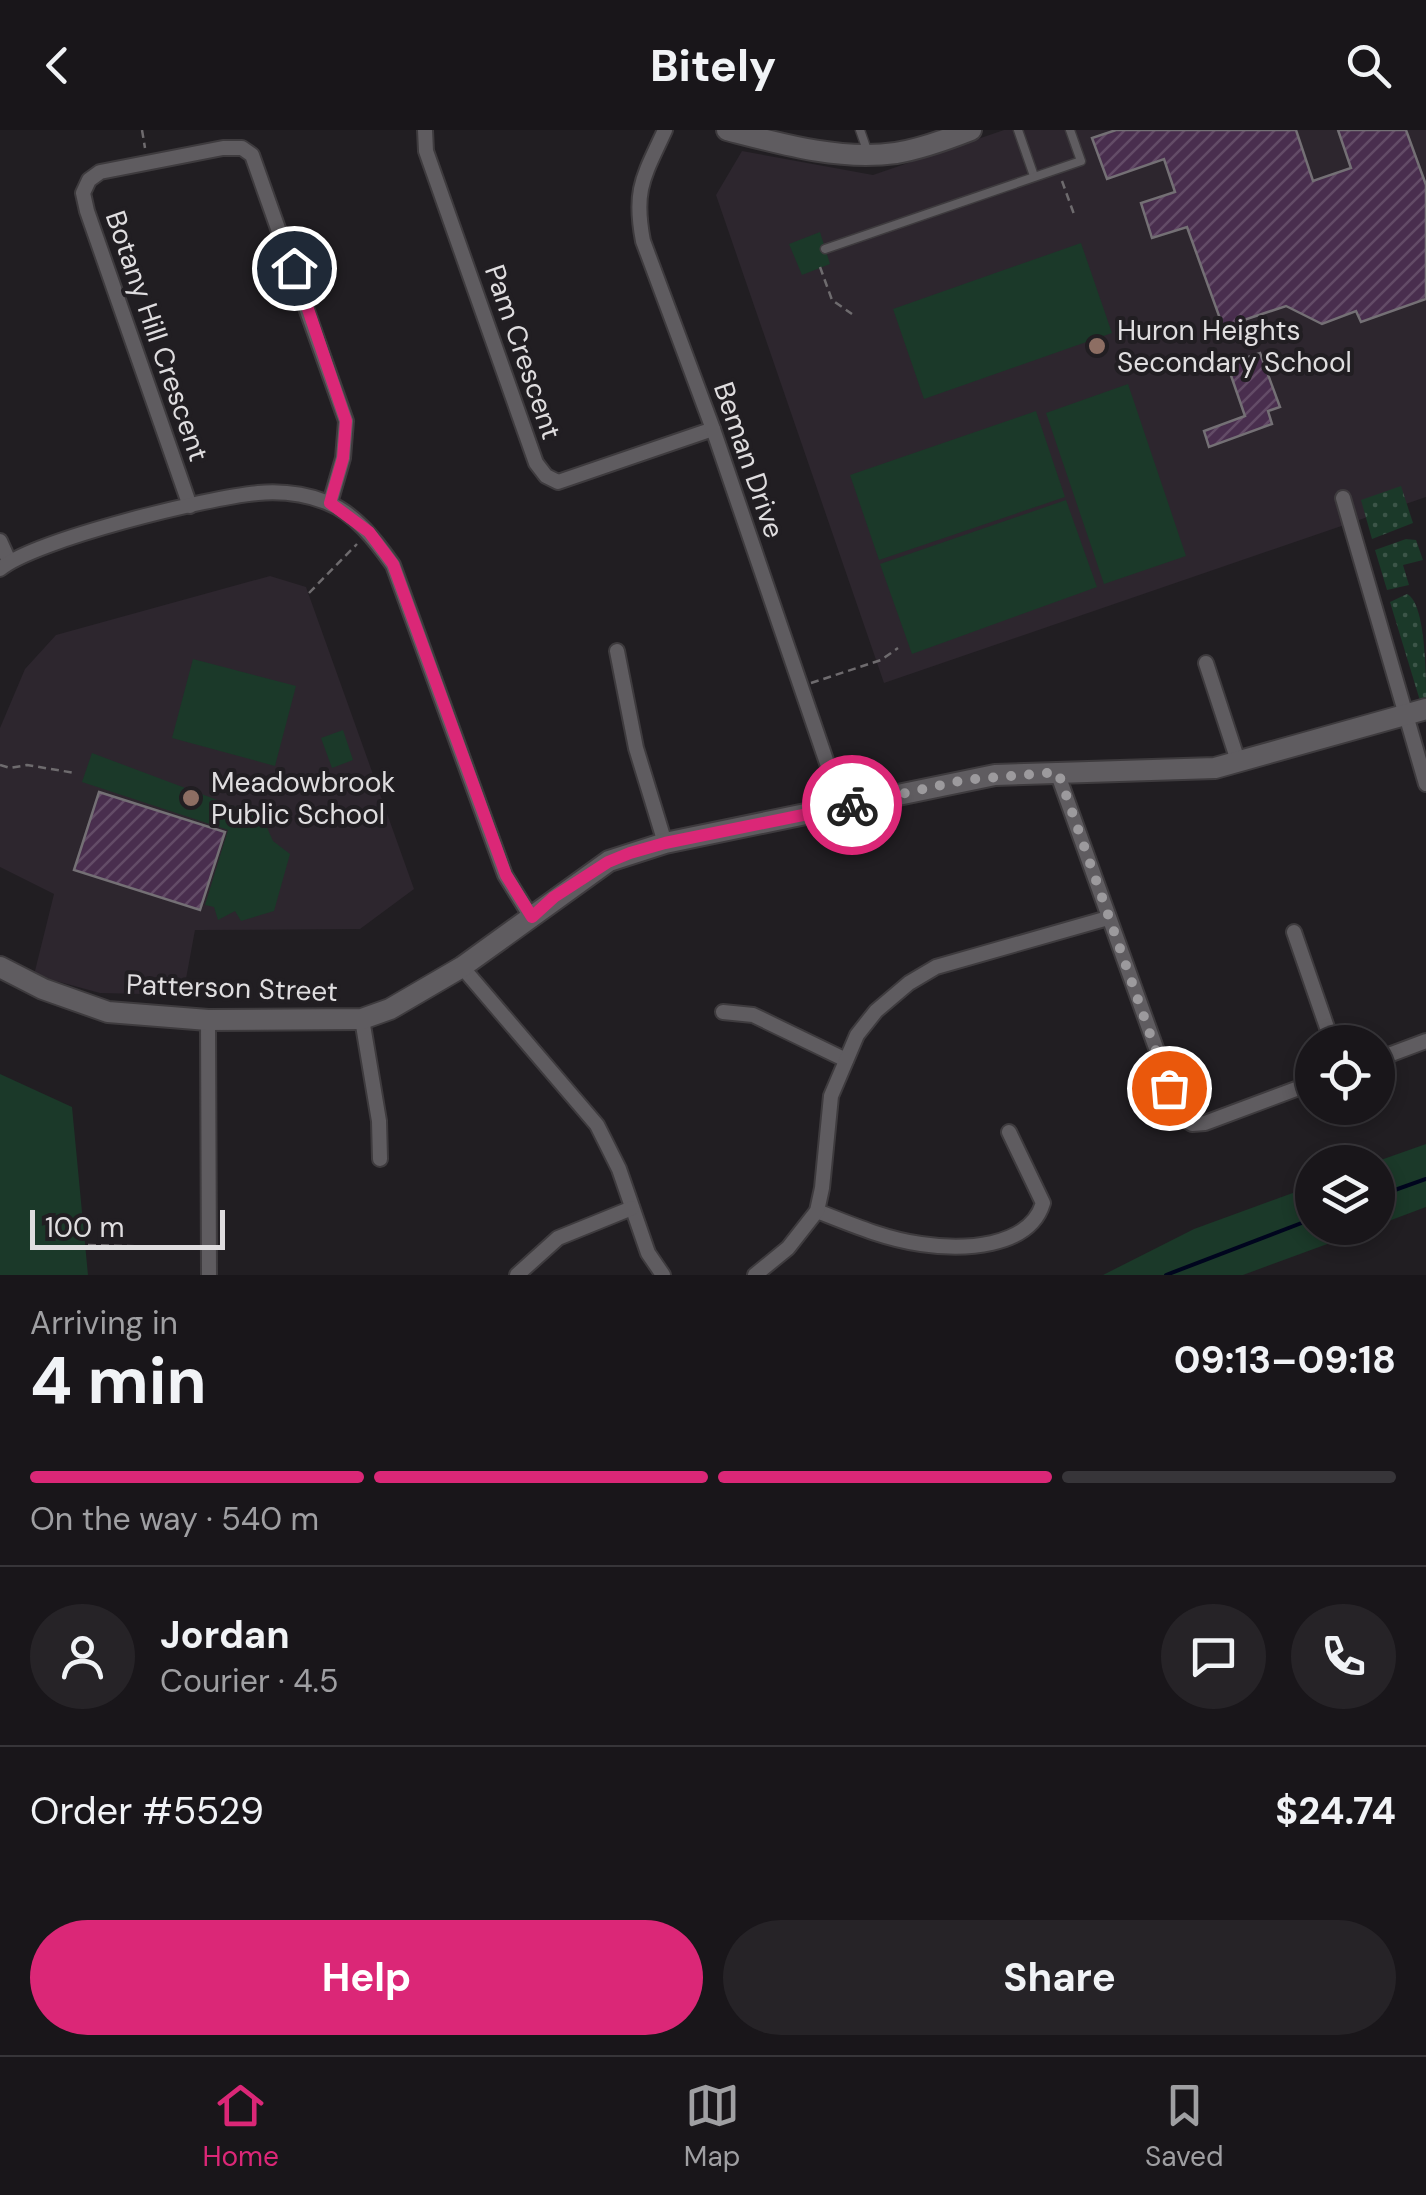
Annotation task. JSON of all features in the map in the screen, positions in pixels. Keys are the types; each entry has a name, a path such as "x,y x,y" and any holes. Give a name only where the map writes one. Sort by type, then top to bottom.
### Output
{"street":[{"name":"Pam Crescent","path":"424,130 426,151 536,463 546,476 558,482 712,429"},
{"name":"Beman Drive","path":"665,130 639,188 637,210 644,241 842,807"},
{"path":"726,130 782,145 845,154 898,153 917,139 971,130"},
{"name":"Botany Hill Crescent","path":"190,506 104,265 83,193 89,180 100,172 222,148 242,148 252,156 346,421 343,458 330,503"},
{"path":"0,541 4,565 48,545 190,506 258,493 289,492 330,503 369,532 393,564 506,875 532,917"},
{"path":"1343,498 1416,712 1426,784"},
{"path":"617,651 636,748 665,843"},
{"path":"1206,663 1239,764"},
{"name":"Patterson Street","path":"0,967 43,990 108,1012 208,1020 362,1020 390,1009 462,967 554,897 608,862 665,843 964,780 1239,764 1416,712"},
{"path":"1058,772 1177,1110 1185,1120 1205,1123 1295,1089"},
{"path":"755,1275 788,1248 817,1211 830,1096 857,1035 876,1011 909,983 936,967 1108,918"},
{"path":"1294,932 1326,1025"},
{"path":"462,967 597,1125 619,1169 648,1253 663,1275"},
{"path":"723,1012 753,1015 846,1060"},
{"path":"208,1020 210,1275"},
{"path":"362,1020 379,1121 380,1159"},
{"path":"1395,1053 1426,1041"},
{"path":"817,1211 876,1234 921,1244 958,1246 1018,1235 1039,1215 1043,1204 1009,1132"},
{"path":"517,1275 558,1238 632,1208"}],"lane":[{"path":"860,130 868,154"},
{"path":"1018,130 1034,176"},
{"path":"825,249 1082,161 1070,130"}],"path":[{"path":"142,130 148,162"},
{"path":"1065,188 1075,217"},
{"path":"820,268 832,300 852,314"},
{"path":"309,593 369,532"},
{"path":"800,686 881,660 898,648"},
{"path":"0,764 75,773"},
{"path":"88,1245 208,1248"}],"shaded area":[{"name":"Huron Heights Secondary School","path":"1004,130 1426,130 1426,497 884,683 716,195 742,151 873,175"},
{"name":"Meadowbrook Public School","path":"270,576 306,587 414,889 360,929 195,930 183,995 100,993 34,975 54,894 0,867 0,728 25,669 56,635"}],"green space":[{"path":"820,232 830,264 802,275 789,244"},
{"path":"1081,243 1112,333 924,399 893,309"},
{"path":"1128,384 1186,556 1104,584 1046,413"},
{"path":"1036,411 1065,497 879,560 850,475"},
{"path":"1401,486 1413,523 1372,539 1361,500"},
{"path":"1066,500 1097,587 912,654 880,564"},
{"path":"1406,539 1416,540 1423,560 1403,565 1409,585 1387,590 1375,550"},
{"path":"1407,594 1418,611 1424,642 1426,703 1421,704 1390,602"},
{"path":"193,659 296,686 275,766 172,738"},
{"path":"343,730 353,760 332,768 321,738"},
{"path":"92,753 257,815 273,841 290,854 274,911 241,921 235,911 218,920 214,907 205,905 228,830 82,782"},
{"path":"0,1074 72,1107 88,1275 0,1275"},
{"path":"1426,1144 1426,1207 1395,1219 1395,1155"},
{"path":"1295,1192 1295,1245 1325,1245 1243,1275 1103,1275 1194,1229"}],"building":[{"path":"1116,130 1296,130 1313,181 1351,168 1338,130 1406,130 1426,185 1426,299 1361,322 1356,311 1322,324 1286,306 1223,327 1187,227 1152,238 1141,203 1175,192 1164,159 1107,179 1092,138"},
{"path":"1260,353 1280,407 1268,411 1272,424 1209,447 1204,431 1245,416 1227,364"},
{"path":"99,792 225,832 200,910 74,870"}],"waterway":[{"path":"1395,1190 1426,1179"},
{"path":"1166,1275 1295,1226"}],"way so far":[{"path":"852,805 964,780 1058,772 1169,1088"}],"place":[{"name":"Huron Heights Secondary School","path":"1097,346"},
{"name":"Meadowbrook Public School","path":"191,798"}],"route":[{"path":"294,268 346,421 343,458 330,503 369,532 393,564 506,875 532,917 554,897 608,862 630,853 852,805"}]}
